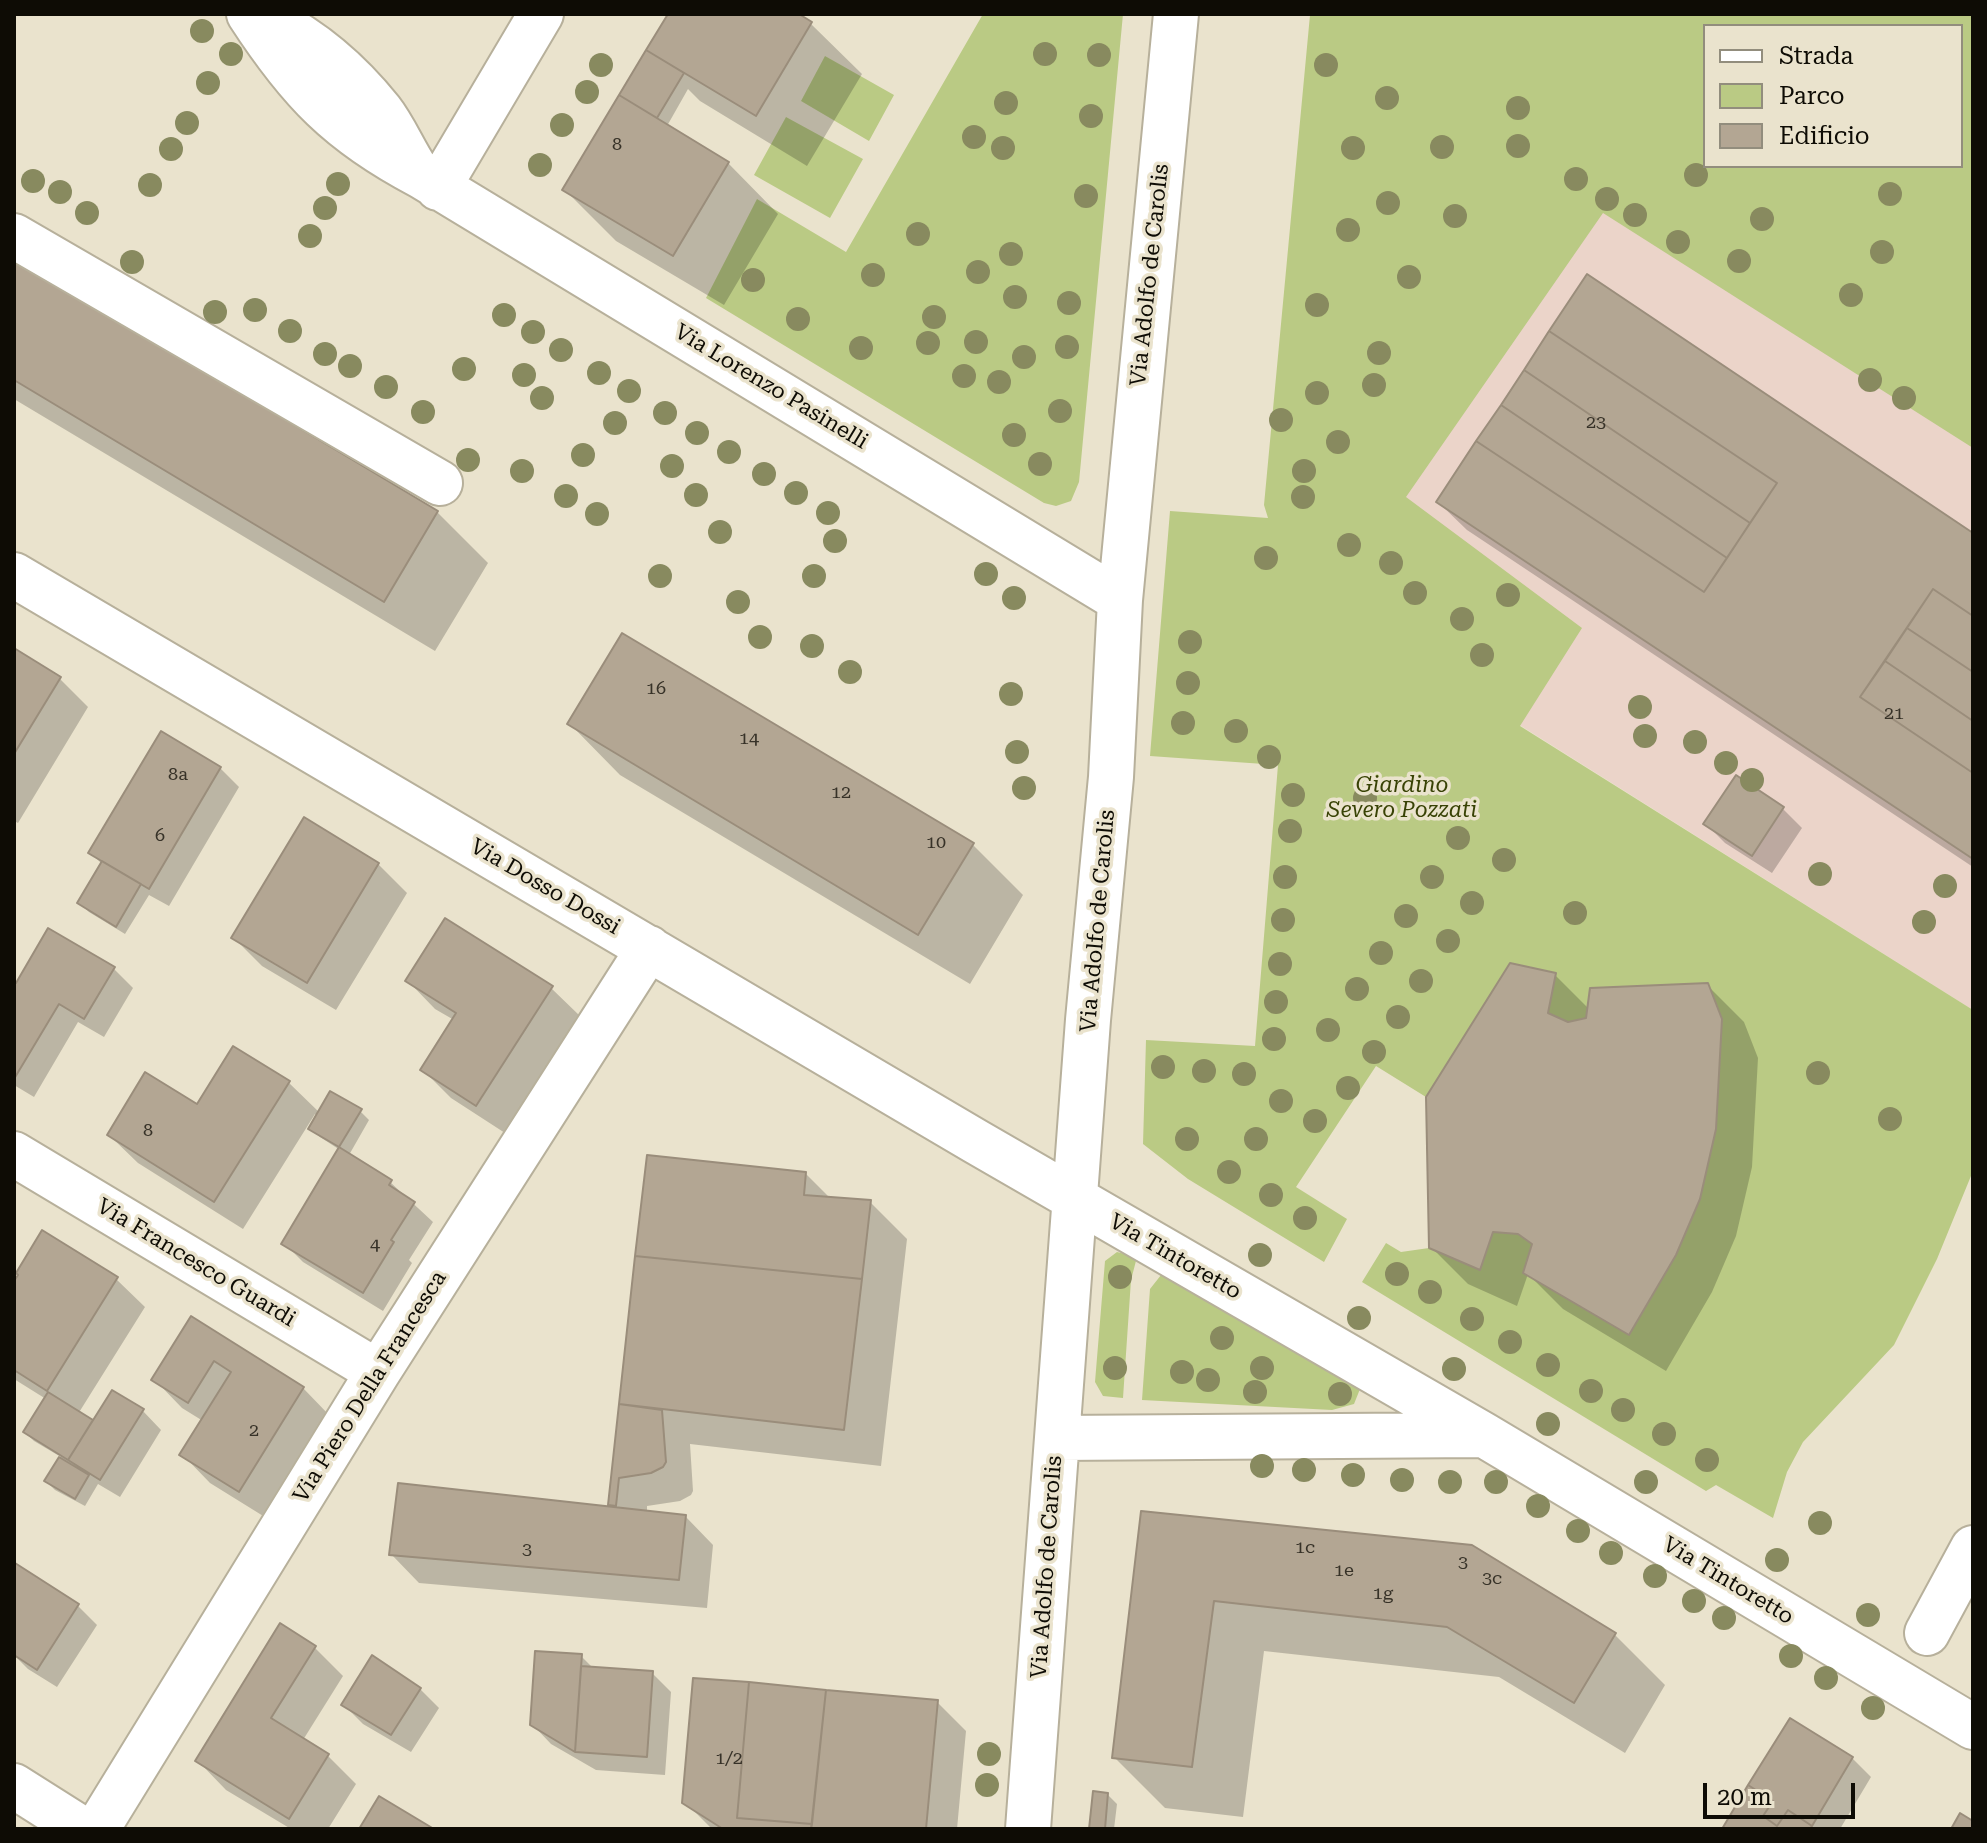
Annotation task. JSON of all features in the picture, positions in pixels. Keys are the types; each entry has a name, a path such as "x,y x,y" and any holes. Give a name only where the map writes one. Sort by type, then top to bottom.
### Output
{"street":[{"name":"Via Lorenzo Pasinelli","path":"249,14 294,80 334,121 387,158 1120,600"},
{"name":"Via Lorenzo Pasinelli","path":"259,14 312,43 348,76 383,114 430,182"},
{"path":"430,182 541,14"},
{"name":"Via Adolfo de Carolis","path":"1028,1829 1075,1200 1111,777 1120,600 1176,14"},
{"path":"14,236 440,483"},
{"name":"Via Dosso Dossi","path":"14,575 1075,1200"},
{"name":"Via Piero Della Francesca","path":"97,1829 378,1372 649,948"},
{"name":"Via Francesco Guardi","path":"14,1154 378,1372"},
{"name":"Via Tintoretto","path":"1075,1200 1484,1435 1973,1727"},
{"path":"1057,1438 1484,1435"},
{"path":"1927,1633 1973,1548"},
{"path":"14,1786 82,1829"}],"shaded area":[{"path":"1610,14 1703,163 1703,168 1963,168 1973,44 1973,1010 1313,595"}],"green space":[{"path":"983,14 1123,14 1079,482 1071,501 1056,506 1044,503 706,298 757,199 846,252"},
{"name":"Giardino Severo Pozzati","path":"1305,14 1973,14 1973,448 1603,213 1406,497 1582,628 1520,726 1973,1010 1973,1171 1937,1259 1894,1345 1803,1442 1787,1472 1773,1518 1716,1485 1706,1491 1362,1282 1386,1243 1401,1252 1429,1248 1480,1270 1493,1232 1518,1234 1532,1244 1524,1273 1629,1335 1676,1255 1700,1199 1716,1129 1722,1020 1708,983 1591,988 1586,1018 1568,1022 1548,1013 1426,1097 1376,1066 1296,1187 1347,1219 1324,1262 1188,1179 1143,1144 1146,1040 1255,1046 1278,765 1150,756 1170,511 1268,518 1264,505 1310,15"},
{"path":"825,56 894,95 869,141 801,101"},
{"path":"786,117 863,159 830,218 754,175"},
{"path":"1117,1252 1137,1257 1131,1280 1123,1398 1103,1396 1095,1382 1105,1261"},
{"path":"1165,1270 1346,1374 1360,1389 1354,1404 1332,1410 1142,1400 1150,1289"}],"building":[{"path":"668,14 799,14 812,22 756,116 646,50"},
{"path":"646,50 684,73 657,118 619,95"},
{"path":"619,95 729,162 673,256 562,190"},
{"path":"14,257 438,511 384,602 14,380"},
{"path":"1587,274 1973,533 1973,616 1933,589 1860,697 1973,773 1973,859 1436,502 1476,441 1704,592 1777,483 1549,331"},
{"path":"1549,331 1777,483 1750,523 1524,370"},
{"path":"1524,370 1750,523 1727,558 1501,405"},
{"path":"1501,405 1727,558 1704,592 1476,441"},
{"path":"1933,589 1973,616 1973,672 1907,628"},
{"path":"1907,628 1973,672 1973,721 1885,661"},
{"path":"622,633 974,843 918,935 567,724"},
{"path":"14,648 61,677 14,754"},
{"path":"1885,661 1973,721 1973,773 1860,697"},
{"path":"161,731 221,767 149,889 88,853"},
{"path":"1736,775 1784,807 1752,856 1703,824"},
{"path":"304,817 379,863 307,983 231,938"},
{"path":"102,861 141,884 116,927 77,903"},
{"path":"445,918 553,986 476,1106 420,1070 456,1013 405,981"},
{"path":"48,928 115,967 84,1019 59,1004 14,1079 14,981 16,983"},
{"path":"1510,963 1556,973 1548,1013 1568,1022 1586,1018 1590,988 1708,983 1722,1019 1716,1129 1700,1199 1676,1255 1629,1335 1523,1273 1532,1244 1518,1234 1493,1232 1480,1270 1429,1248 1426,1097"},
{"path":"233,1046 290,1081 214,1202 107,1135 145,1072 197,1104"},
{"path":"330,1091 362,1109 339,1147 308,1129"},
{"path":"339,1147 392,1180 389,1185 415,1202 363,1293 281,1244"},
{"path":"647,1155 806,1172 804,1195 871,1200 862,1279 635,1256"},
{"path":"42,1230 118,1277 47,1391 14,1370 14,1281"},
{"path":"635,1256 862,1279 844,1430 619,1404"},
{"path":"191,1316 304,1387 239,1492 179,1455 231,1372 214,1361 188,1403 151,1380"},
{"path":"112,1390 144,1409 100,1480 68,1460"},
{"path":"48,1392 93,1420 68,1460 23,1432"},
{"path":"619,1404 662,1410 666,1462 651,1473 619,1478 616,1506 608,1505"},
{"path":"59,1457 89,1475 75,1499 44,1481"},
{"path":"398,1483 686,1515 679,1580 389,1555"},
{"path":"1141,1511 1472,1545 1616,1633 1574,1703 1447,1627 1214,1601 1192,1767 1112,1758"},
{"path":"15,1563 79,1604 37,1670 14,1655"},
{"path":"280,1623 316,1646 271,1718 329,1754 289,1819 195,1761"},
{"path":"535,1651 582,1654 575,1752 530,1725"},
{"path":"372,1655 421,1688 391,1735 341,1705"},
{"path":"581,1666 653,1671 647,1757 575,1752"},
{"path":"693,1678 749,1682 737,1818 812,1824 811,1829 723,1829 682,1803"},
{"path":"749,1682 826,1690 812,1824 737,1818"},
{"path":"826,1690 938,1700 926,1829 811,1829"},
{"path":"1790,1718 1853,1757 1812,1826 1788,1810 1777,1826 1763,1816 1773,1801 1748,1785"},
{"path":"1748,1785 1773,1801 1763,1816 1777,1826 1788,1810 1812,1826 1810,1829 1722,1829"},
{"path":"1093,1791 1108,1793 1105,1829 1089,1829"},
{"path":"379,1796 434,1829 359,1829"},
{"path":"1960,1813 1973,1821 1973,1829 1951,1829"}]}
